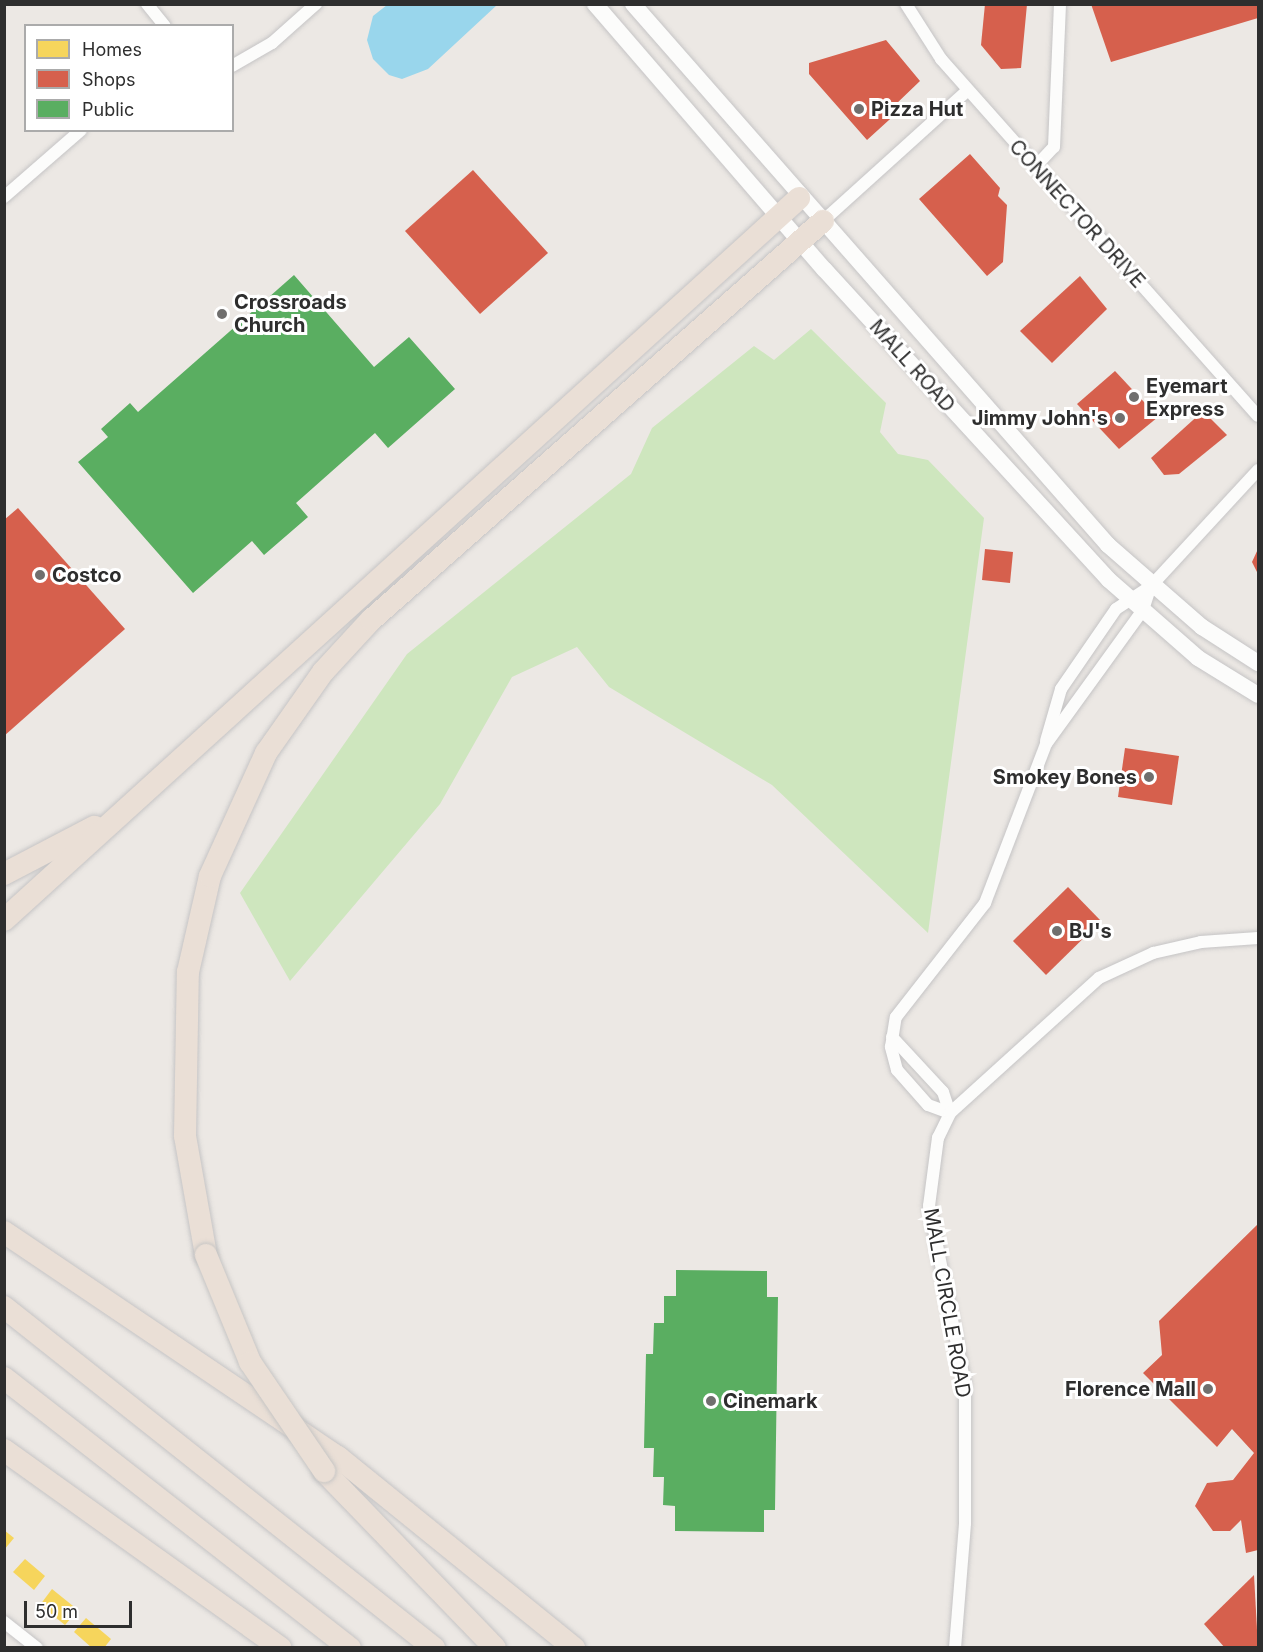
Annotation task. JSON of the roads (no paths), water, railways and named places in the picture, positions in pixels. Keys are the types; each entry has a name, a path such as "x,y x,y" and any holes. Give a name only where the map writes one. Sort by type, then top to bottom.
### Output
{"highway":[{"path":"4,920 799,198"},
{"path":"495,1647 324,1471 250,1362 206,1255 185,1136 188,972 210,876 266,753 323,672 371,620 823,221"},
{"path":"4,874 129,807"},
{"path":"4,1232 338,1458 574,1647"},
{"path":"4,1307 434,1647"},
{"path":"4,1378 350,1647"},
{"path":"4,1450 281,1647"}],"main road":[{"name":"MALL ROAD","path":"595,4 800,242 1127,597 1198,658 1258,695"},
{"name":"MALL ROAD","path":"633,4 799,198 823,221 1042,472 1151,586 1258,663"}],"street":[{"path":"147,4 163,24"},
{"path":"234,65 272,43 316,4"},
{"name":"CONNECTOR DRIVE","path":"906,4 968,90 1258,416"},
{"path":"1036,166 1054,147 1060,4"},
{"path":"823,221 968,90"},
{"path":"4,197 79,132"},
{"path":"950,1113 928,1105 904,1079 892,1058 892,1037 904,1005 985,903 1046,744 1051,710 1072,669 1127,597 1151,586 1258,470"},
{"path":"1046,744 1143,610 1151,586"},
{"name":"MALL CIRCLE ROAD","path":"956,1647 966,1507 965,1384 928,1198 933,1156 950,1113 1099,978 1153,953 1201,942 1258,938"},
{"path":"892,1037 943,1092 950,1113"},
{"path":"4,1622 38,1647"}],"water":[{"path":"387,5 497,5 428,69 402,79 389,75 373,59 367,40 373,16"}],"place":[{"name":"Pizza Hut","path":"859,109"},
{"name":"Crossroads Church","path":"222,314"},
{"name":"Eyemart Express","path":"1134,397"},
{"name":"Jimmy John's","path":"1120,418"},
{"name":"Costco","path":"40,575"},
{"name":"Smokey Bones","path":"1149,777"},
{"name":"BJ's","path":"1057,931"},
{"name":"Florence Mall","path":"1208,1389"},
{"name":"Cinemark","path":"711,1401"}]}
